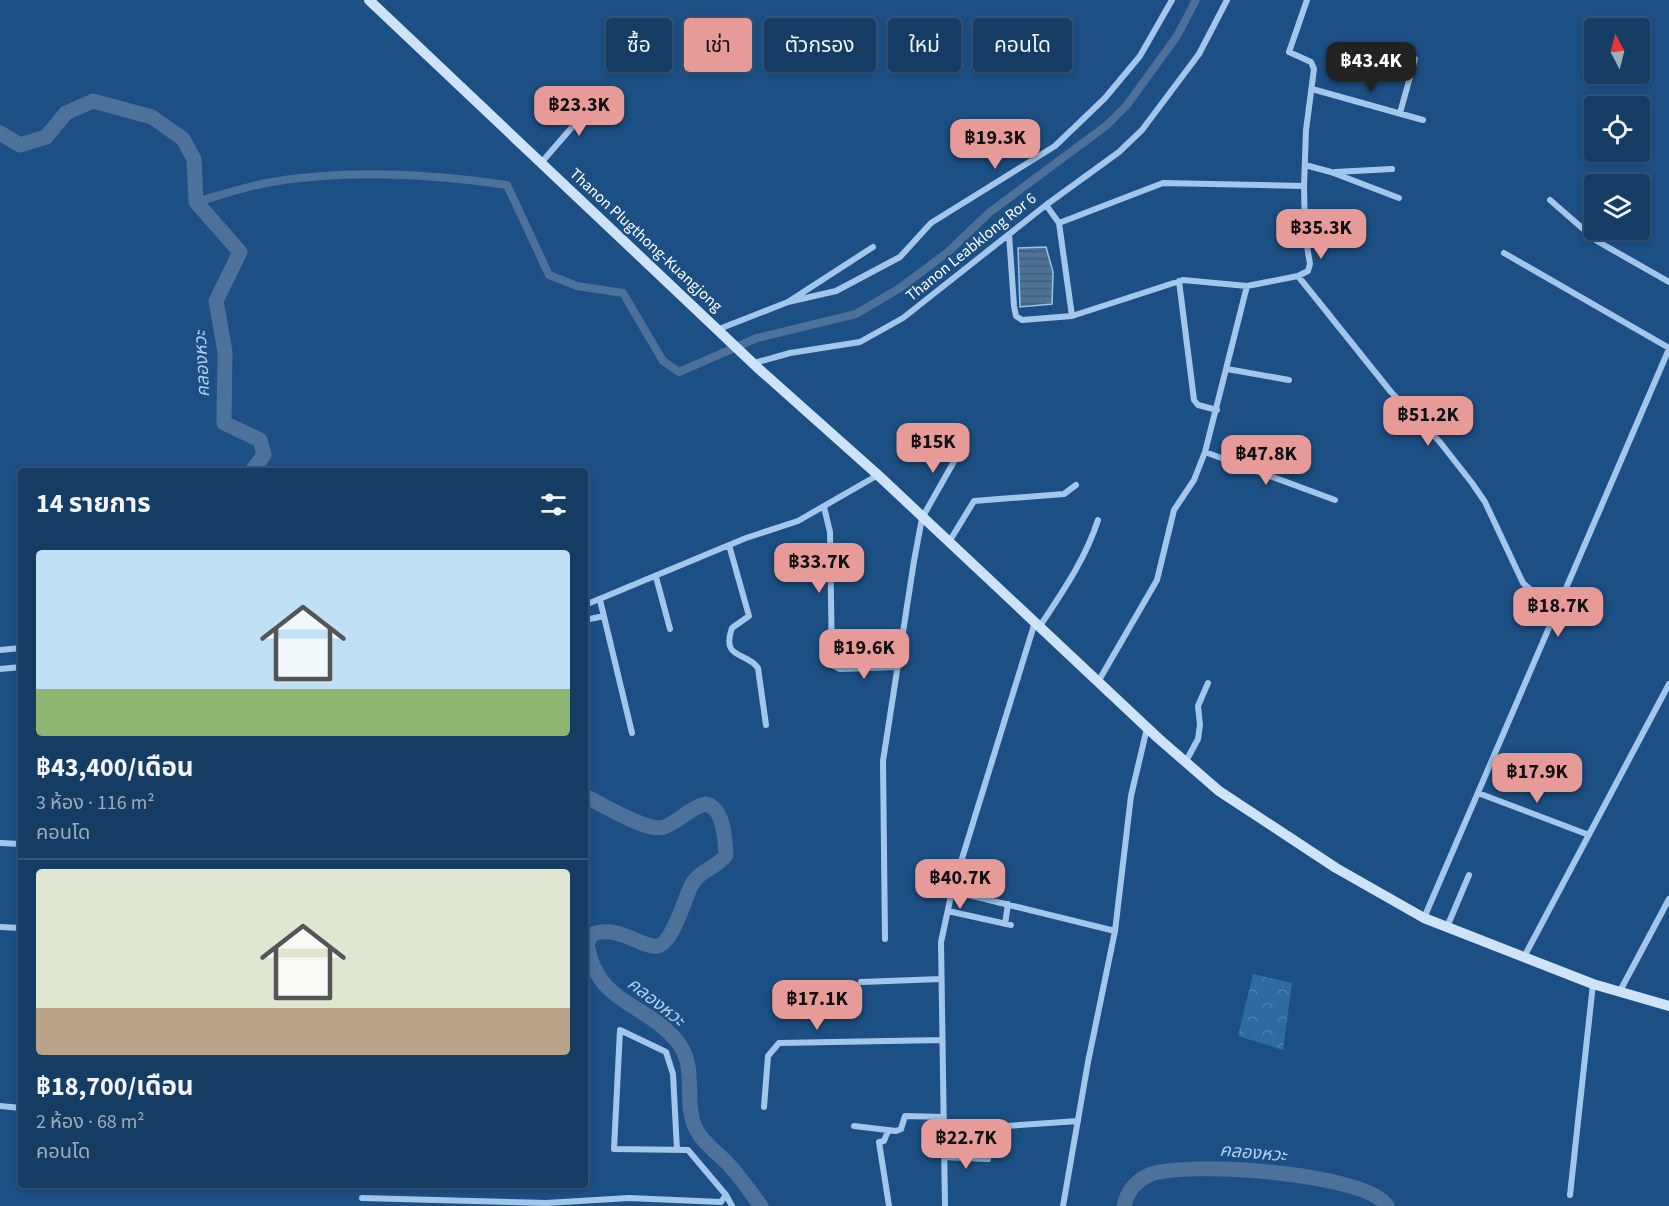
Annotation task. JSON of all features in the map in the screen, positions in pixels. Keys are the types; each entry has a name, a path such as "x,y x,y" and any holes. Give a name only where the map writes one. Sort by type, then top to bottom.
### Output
{"street":[{"name":"Thanon Plugthong-Kuangjong","path":"369,0 754,363 1185,763 1219,790 1277,831 1336,868 1425,918 1593,984 1669,1006"},
{"path":"719,329 788,302 836,291 900,257 931,224 1056,146 1105,98 1140,56 1172,0"},
{"name":"Thanon Leabklong Ror 6","path":"754,363 790,353 860,342 903,318 1046,205 1119,152 1142,130 1198,54 1227,0"},
{"path":"1009,234 1016,316 1022,320 1072,316 1179,281 1194,280 1247,286 1298,276 1308,271 1310,264 1305,234 1304,186 1312,64 1289,51 1307,0"},
{"path":"1400,113 1415,60"},
{"path":"1312,89 1423,120"},
{"path":"542,163 598,96"},
{"path":"1305,165 1331,172 1399,198"},
{"path":"1331,172 1392,169"},
{"path":"1059,223 1163,183 1304,186"},
{"path":"1550,200 1597,241 1669,282"},
{"path":"1046,205 1059,223 1072,316"},
{"path":"788,302 873,247"},
{"path":"1425,918 1669,348 1504,253"},
{"path":"1298,276 1392,392 1439,441 1472,483 1485,502 1523,583 1556,611"},
{"path":"1179,281 1194,400 1198,405 1217,410"},
{"path":"1098,682 1157,580 1174,510 1194,480 1205,452 1247,286"},
{"path":"1227,369 1288,380"},
{"path":"885,939 883,761 922,518 956,458 962,439"},
{"path":"1205,452 1335,500"},
{"path":"588,604 729,545 798,521 878,476"},
{"path":"949,542 974,501 1064,494 1076,485"},
{"path":"824,507 830,532 832,665 840,669 898,667"},
{"path":"945,1206 941,942 952,891 1037,624 1071,575 1081,565 1098,520"},
{"path":"729,545 749,615 732,628 731,649 735,656 752,661 758,668 766,725"},
{"path":"656,577 670,629"},
{"path":"600,600 632,733"},
{"path":"588,619 604,616"},
{"path":"0,650 18,648"},
{"path":"0,669 18,667"},
{"path":"1185,763 1198,739 1200,725 1198,706 1208,683"},
{"path":"1523,958 1669,684"},
{"path":"1063,1206 1115,931 1131,796 1147,728"},
{"path":"1478,792 1589,835"},
{"path":"0,843 18,844"},
{"path":"1447,927 1469,875"},
{"path":"952,891 1115,931"},
{"path":"1620,992 1669,899"},
{"path":"948,910 1008,924 1008,904"},
{"path":"0,927 18,928"},
{"path":"861,982 941,979"},
{"path":"1570,1195 1593,984"},
{"path":"677,1150 673,1074 666,1052 620,1030 614,1149 677,1150 688,1150 726,1195 732,1206"},
{"path":"764,1107 768,1056 779,1043 942,1040"},
{"path":"0,1106 18,1107"},
{"path":"854,1126 888,1131 899,1130 905,1116 944,1117"},
{"path":"944,1157 988,1159 989,1130 992,1127 1078,1122"},
{"path":"888,1131 884,1141 879,1142 889,1206"},
{"path":"362,1198 508,1205 629,1198 721,1202 726,1195"}],"green space":[{"path":"1253,974 1292,983 1283,1050 1238,1036"}],"shaded area":[{"path":"1046,247 1053,272 1052,304 1020,307 1018,248"}],"waterway":[{"path":"196,202 263,184 331,175 390,174 507,185 549,275 577,286 623,293 663,361 679,372 757,338 856,314 900,288 948,252 990,212 1107,125 1127,105 1177,36 1196,0"},
{"name":"คลองหวะ","path":"0,133 20,145 46,137 66,113 93,101 152,117 183,139 194,159 196,202 240,252 216,301 225,352 224,423 260,440 264,455 254,468"},
{"name":"คลองหวะ","path":"588,798 636,822 656,828 669,825 705,804 711,806 720,817 726,855 694,881 678,919 669,937 663,943 652,946 610,932 591,935 588,942"},
{"name":"คลองหวะ","path":"588,948 592,964 611,991 664,1028 684,1051 689,1073 690,1107 696,1129 703,1140 726,1161 761,1206"},
{"name":"คลองหวะ","path":"1124,1206 1133,1188 1149,1175 1198,1169 1274,1172 1313,1178 1347,1185 1373,1195 1387,1206"}]}
